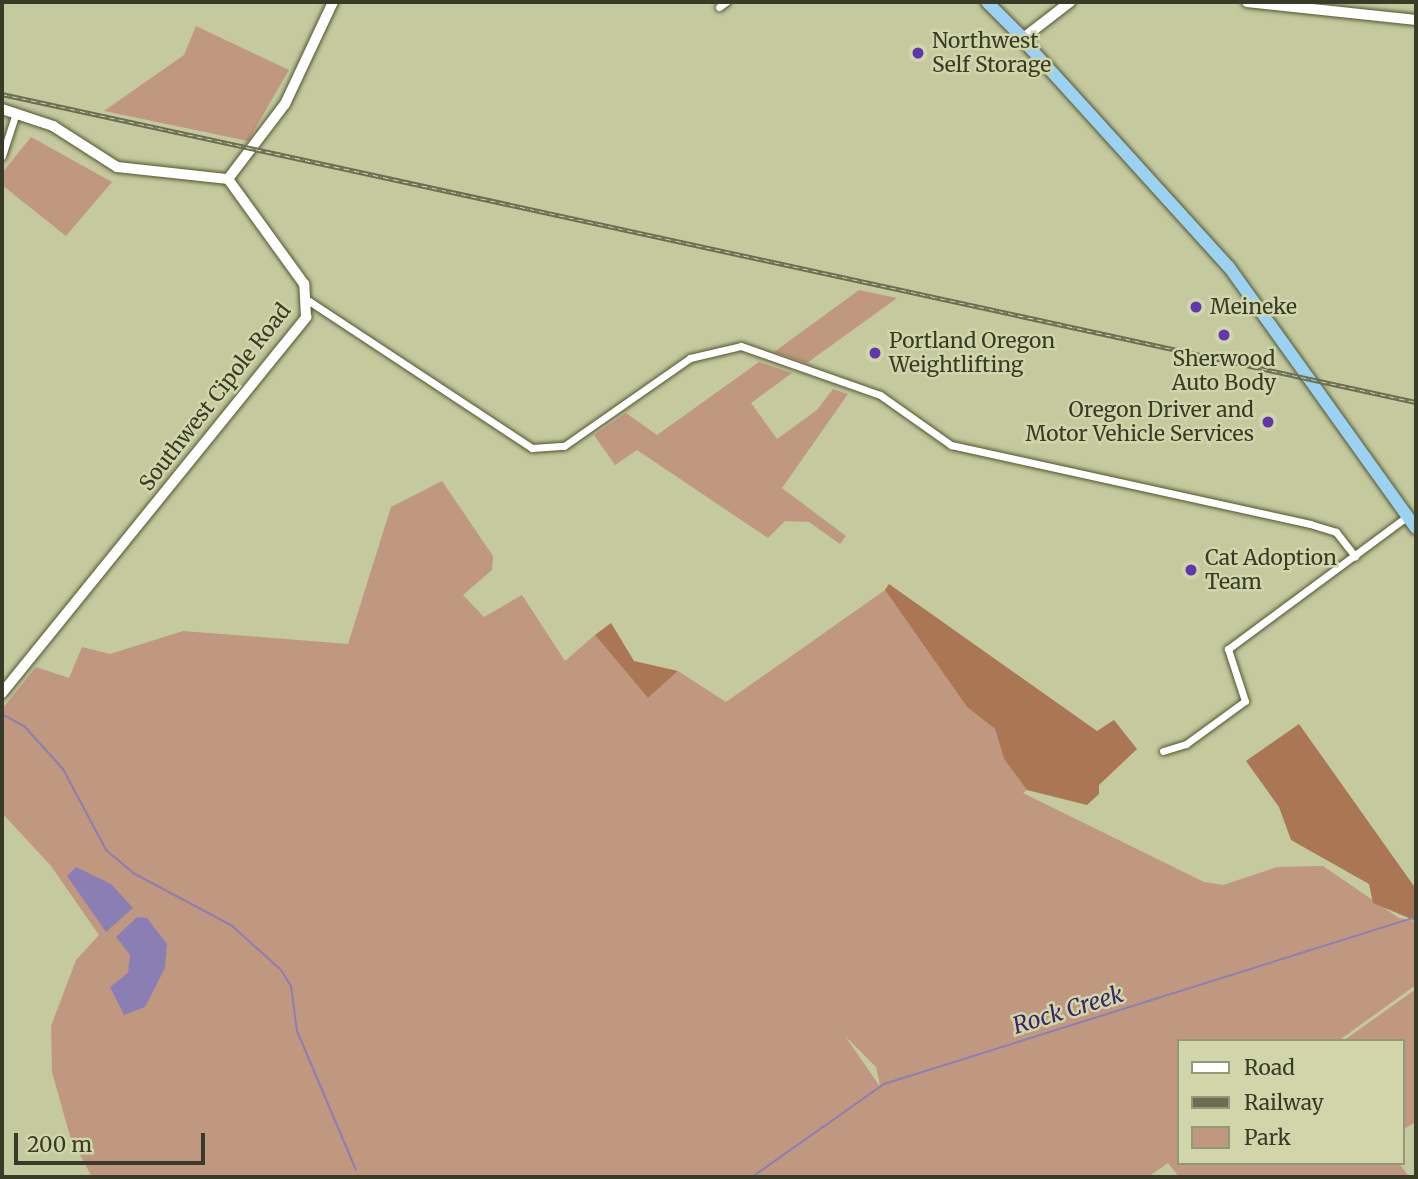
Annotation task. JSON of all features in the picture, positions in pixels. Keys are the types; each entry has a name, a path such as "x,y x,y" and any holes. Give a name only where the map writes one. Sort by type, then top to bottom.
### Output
{"highway":[{"path":"987,2 1229,267 1416,528"}],"street":[{"path":"2,109 53,126 123,168 228,179 276,119 333,2"},
{"path":"719,7 726,2"},
{"path":"1022,39 1070,2"},
{"path":"1247,2 1416,20"},
{"path":"2,156 16,113"},
{"name":"Southwest Cipole Road","path":"2,693 297,329 309,301 228,179"},
{"path":"309,301 532,448 564,446 690,358 715,347 741,346 880,395 951,445 1310,524 1336,532 1355,556"},
{"path":"1163,751 1181,747 1245,701 1228,649 1408,516"}],"green space":[{"path":"196,26 289,70 248,141 104,111 184,55"},
{"path":"31,137 112,182 66,236 2,185 2,173"},
{"path":"859,290 897,298 807,363 774,352"},
{"path":"759,362 792,373 751,403 777,439 817,410 833,389 848,394 782,488 846,536 840,544 809,522 785,521 768,538 637,450 615,465 594,435 626,413 657,435"},
{"path":"442,481 493,556 492,570 463,595 484,617 522,595 565,661 595,635 648,698 678,671 726,702 885,590 967,707 995,729 1004,759 1027,790 1023,793 1204,882 1223,885 1277,867 1323,866 1399,918 1416,921 1416,985 1341,1039 1176,1039 1176,1165 1400,1165 1409,1177 1179,1177 1168,1163 1148,1177 92,1177 70,1136 52,1072 51,1026 76,960 99,935 51,866 2,813 2,709 36,667 69,678 82,647 110,654 183,631 348,644 391,507","holes":["845,1036 876,1067 879,1085"]},
{"path":"1416,989 1416,1122 1404,1129 1404,1039 1346,1039"}],"shaded area":[{"path":"889,584 1097,731 1114,720 1137,749 1099,785 1099,794 1087,805 1027,790 1004,759 995,729 967,707 885,590"},
{"path":"611,623 634,661 678,671 648,698 595,635"},
{"path":"1299,724 1416,889 1416,921 1373,903 1369,884 1291,840 1279,807 1246,761"},
{"path":"76,867 111,884 133,908 106,932 67,876"},
{"path":"137,917 147,918 167,944 165,968 145,1007 124,1015 110,987 128,973 130,955 116,937"}],"waterway":[{"path":"2,714 24,726 63,769 106,850 133,873 231,925 281,970 291,986 297,1031 356,1170"},
{"name":"Rock Creek","path":"752,1177 884,1084 1416,917"}],"railway":[{"path":"2,94 1416,402"}],"place":[{"name":"Northwest Self Storage","path":"918,53"},
{"name":"Meineke","path":"1196,307"},
{"name":"Sherwood Auto Body","path":"1224,335"},
{"name":"Portland Oregon Weightlifting","path":"875,353"},
{"name":"Oregon Driver and Motor Vehicle Services","path":"1268,422"},
{"name":"Cat Adoption Team","path":"1191,570"}]}
